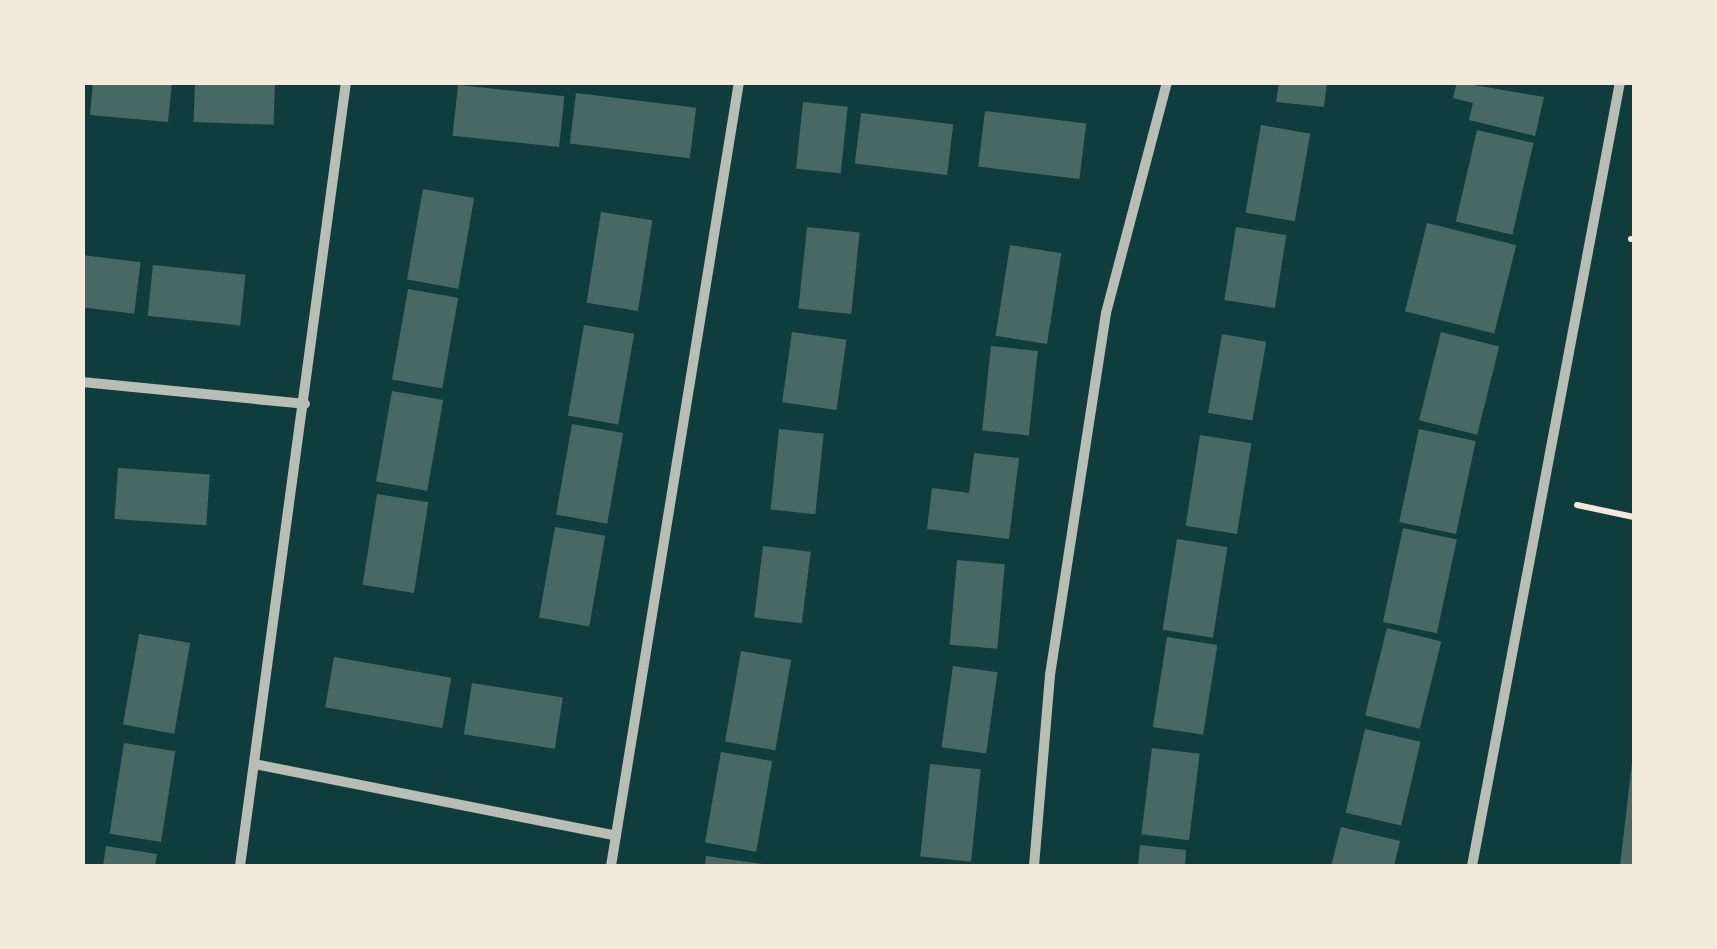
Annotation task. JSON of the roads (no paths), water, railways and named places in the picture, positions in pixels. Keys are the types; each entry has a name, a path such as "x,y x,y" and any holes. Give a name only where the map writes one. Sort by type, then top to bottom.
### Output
{"street":[{"path":"240,866 306,404 346,82"},
{"path":"610,866 738,82"},
{"path":"1034,866 1050,675 1106,313 1167,82"},
{"path":"1472,866 1620,82"},
{"path":"82,382 306,404"},
{"path":"254,764 616,836"}]}
